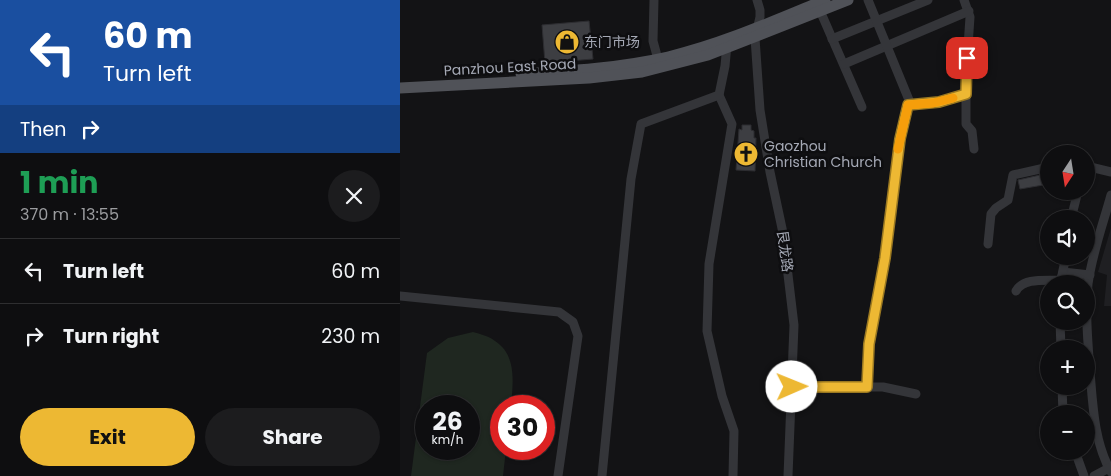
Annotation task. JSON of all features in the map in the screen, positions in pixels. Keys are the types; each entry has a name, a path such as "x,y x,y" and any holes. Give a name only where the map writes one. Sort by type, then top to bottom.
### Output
{"main road":[{"name":"Panzhou East Road","path":"400,88 614,76 727,44 821,5 848,0"},
{"name":"Panzhou East Road","path":"400,82 659,64"}],"street":[{"path":"654,0 653,41 659,64"},
{"name":"艮龙路","path":"757,0 760,17 756,33 763,135 782,233 794,325 788,476"},
{"path":"867,387 869,344 885,258 900,139 908,105 908,98 868,0"},
{"path":"832,39 928,0"},
{"path":"964,0 970,17 966,125 972,131 974,149"},
{"path":"821,5 832,39 862,107"},
{"path":"844,64 969,11"},
{"path":"727,44 719,96 732,124 709,264 708,331 722,396 734,431 733,476"},
{"path":"908,105 939,102 966,94"},
{"path":"602,476 630,179 641,124 719,96"},
{"path":"1095,168 1111,172"},
{"path":"988,244 992,214 996,208 1008,200 1013,175 1040,169"},
{"path":"1090,275 1096,247 1110,201"},
{"path":"1016,291 1025,283 1040,281"},
{"path":"400,296 559,312 573,322 578,336 558,476"},
{"path":"1087,330 1092,401 1097,434 1103,456 1110,470 1094,476"},
{"path":"792,387 883,386 916,394"},
{"path":"1078,460 1084,476"}],"shaded area":[{"path":"1111,228 1111,306 1104,306 1107,275 1098,272"},
{"path":"473,332 493,339 507,354 512,370 512,395 490,395 490,460 505,460 503,476 411,476 415,445 415,460 480,460 480,395 422,395 427,353 448,338"}],"building":[{"name":"东门市场","path":"589,21 593,59 545,63 542,25"},
{"name":"Gaozhou Christian Church","path":"742,125 751,125 751,130 754,131 754,138 756,138 755,171 736,170 739,129 742,130"},
{"path":"1040,175 1040,186 1020,189 1018,180"}],"slow traffic":[{"path":"898,149 908,105 933,103 953,98"}],"place":[{"name":"东门市场","path":"567,42"},
{"name":"Gaozhou Christian Church","path":"746,154"}],"route":[{"path":"792,387 867,387 869,344 885,258 900,139 908,105 939,102 966,94 967,58"}]}
